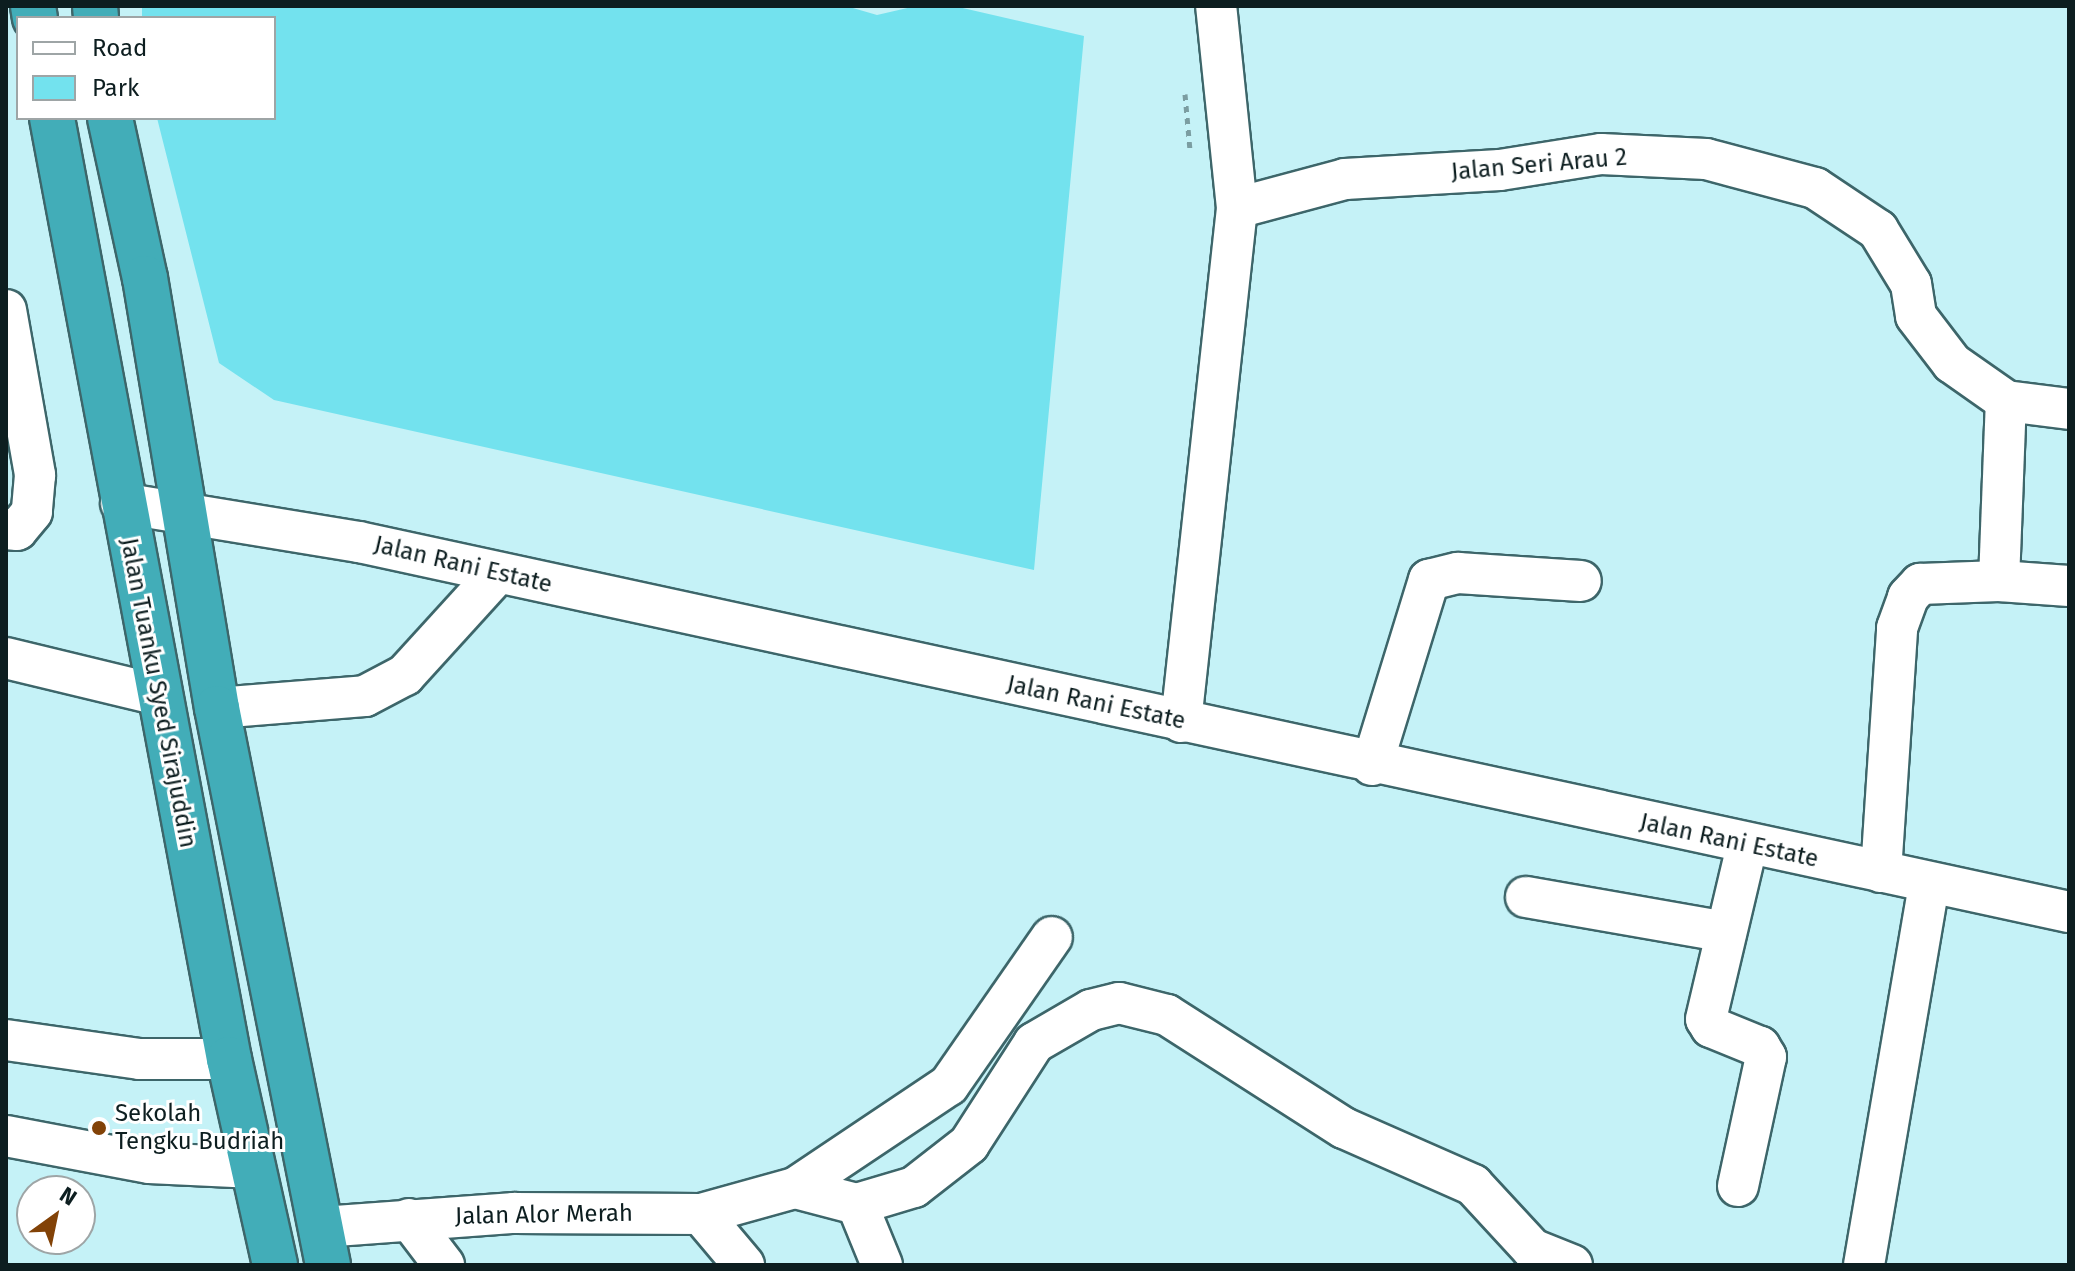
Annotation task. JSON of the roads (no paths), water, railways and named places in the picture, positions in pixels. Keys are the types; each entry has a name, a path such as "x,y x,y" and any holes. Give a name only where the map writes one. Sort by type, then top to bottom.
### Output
{"highway":[{"name":"Jalan Tuanku Syed Sirajuddin","path":"52,120 121,503 229,1059 275,1265"},
{"path":"110,120 145,278 217,708 325,1246"}],"street":[{"path":"1181,722 1237,208 1216,6"},
{"name":"Jalan Seri Arau 2","path":"1237,208 1345,179 1500,170 1601,154 1706,159 1815,188 1878,230 1911,284 1916,316 1929,340 1952,363 2006,401 2069,409"},
{"path":"6,310 35,475 32,512 17,530 6,529"},
{"path":"1999,581 2006,401"},
{"name":"Jalan Rani Estate","path":"121,503 185,510 497,574 1747,846 2069,912"},
{"path":"1372,765 1429,580 1458,573 1581,581"},
{"path":"217,708 365,696 405,675 497,574"},
{"path":"1881,872 1897,628 1908,597 1920,584 1999,581 2069,586"},
{"path":"6,658 159,695"},
{"path":"1738,1186 1767,1069 1760,1047 1711,1027 1706,1019 1747,846"},
{"path":"1864,1265 1929,884"},
{"path":"1526,897 1726,932"},
{"path":"795,1188 949,1085 1052,937"},
{"path":"795,1188 857,1204 914,1187 969,1144 1034,1043 1080,1016 1119,1003 1167,1015 1344,1128 1473,1185 1532,1249 1572,1265"},
{"path":"6,1040 140,1059 229,1059"},
{"path":"6,1136 149,1163 255,1168"},
{"name":"Jalan Alor Merah","path":"325,1246 409,1219 514,1213 701,1214 795,1188"},
{"path":"857,1204 882,1265"},
{"path":"701,1214 744,1265"},
{"path":"409,1219 444,1265"}],"place":[{"name":"Sekolah Tengku Budriah","path":"99,1128"}]}
